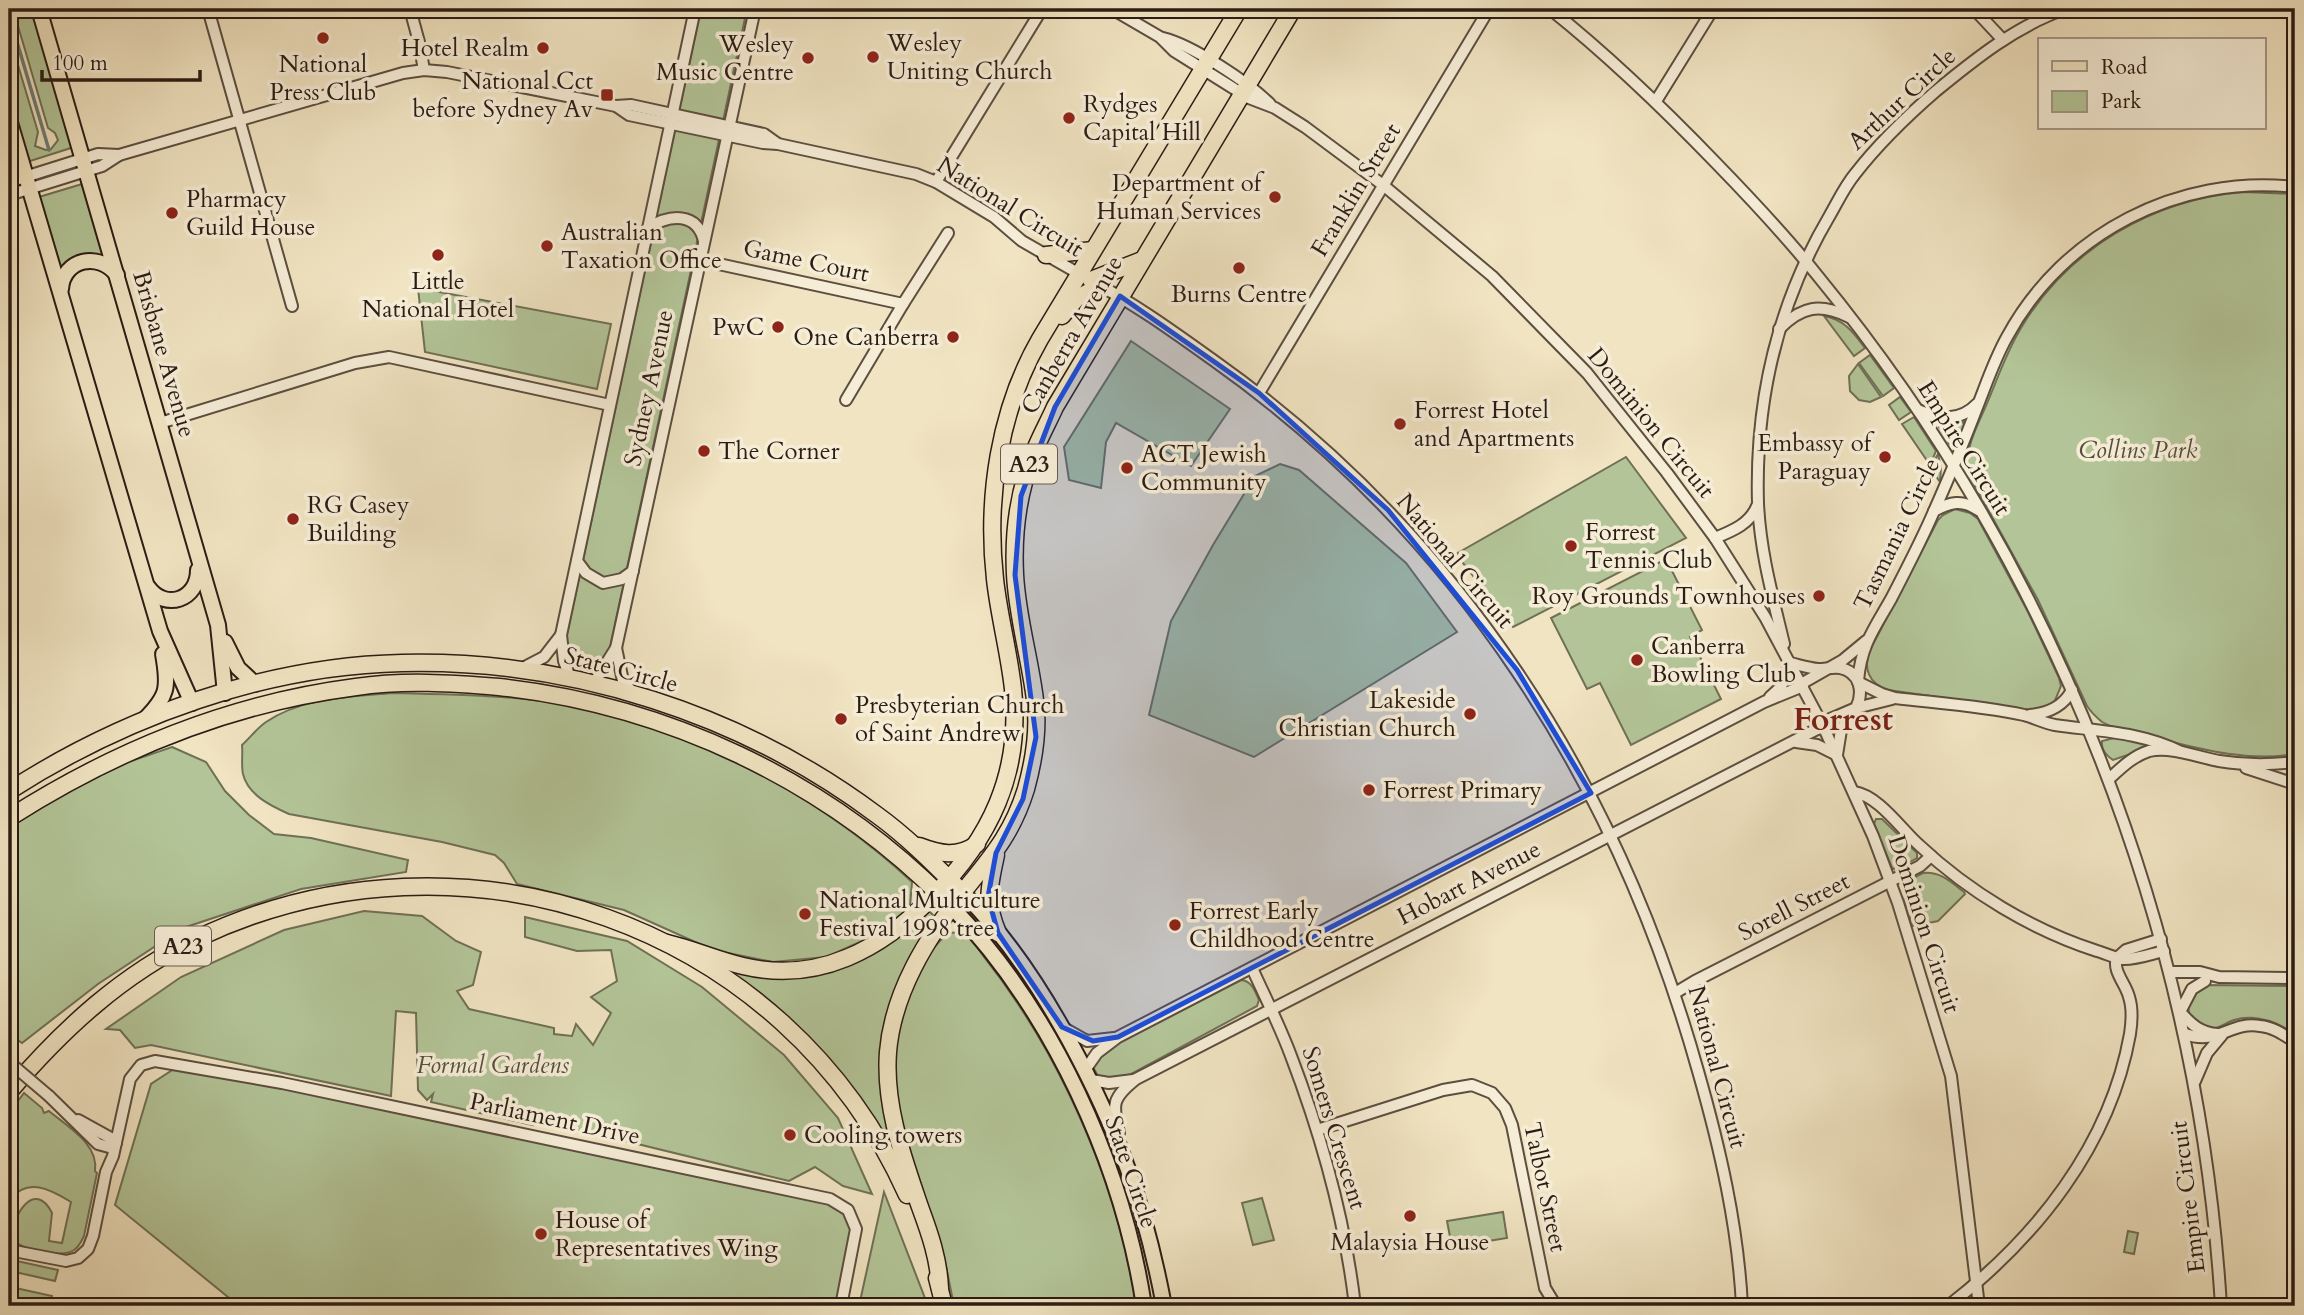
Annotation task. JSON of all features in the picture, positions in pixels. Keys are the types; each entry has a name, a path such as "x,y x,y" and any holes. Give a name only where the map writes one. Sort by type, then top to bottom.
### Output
{"highway":[{"name":"Canberra Avenue","path":"937,892 950,880 978,842 993,815 1004,787 1011,757 1014,728 1013,686 994,559 993,514 1000,455 1012,403 1023,372 1042,335 1090,280 1093,250 1239,9"},
{"name":"Canberra Avenue","path":"940,1289 937,1260 893,1119 888,1059 894,1016 906,983 928,941 996,853 1023,799 1035,743 1035,702 1018,605 1015,533 1028,469 1055,407 1293,9"},
{"path":"1046,255 1093,250"},
{"path":"1042,335 1058,321 1090,280 1142,260"},
{"name":"State Circle","path":"9,791 67,756 143,721 255,684 329,669 403,663 519,670 570,678 637,695 681,709 762,744 836,787 878,816 910,842 963,893"},
{"name":"Sydney Avenue","path":"570,678 580,700 594,684"},
{"name":"State Circle","path":"9,818 98,766 159,739 228,715 302,696 356,687 383,684 475,685 580,700 635,714 755,761 826,804 886,847 952,907"},
{"name":"Brisbane Avenue","path":"225,693 228,715"},
{"path":"192,703 201,724"},
{"path":"755,761 762,744"},
{"path":"826,804 836,787"},
{"path":"910,842 934,852 948,854 962,852 978,842"},
{"path":"996,853 988,897 990,913 998,933"},
{"name":"A23","path":"9,1092 37,1058 85,1012 138,972 195,939 288,904 353,891 402,886 485,889 550,900 613,920 667,943 758,969 791,970 820,966 856,955 881,942 903,926 937,892"},
{"path":"667,943 757,1002 806,1046 849,1097 874,1133 920,1223 944,1306"}],"main road":[{"name":"Brisbane Avenue","path":"39,9 218,625 225,693"},
{"path":"9,119 160,631 192,703"},
{"path":"62,298 60,288 63,278 77,263 87,260 102,262 117,276"},
{"path":"145,581 160,598 170,600 184,596 198,583 199,558"},
{"path":"218,625 236,665 255,684"},
{"path":"143,721 161,702 167,688 160,631"},
{"name":"State Circle","path":"963,893 1024,964 1087,1075 1123,1152 1144,1214 1164,1306"},
{"name":"State Circle","path":"952,907 1017,987 1059,1058 1085,1110 1119,1199 1134,1252 1144,1306"},
{"name":"State Circle","path":"1059,1058 1087,1075"},
{"path":"1085,1110 1082,1088 1087,1075"}],"street":[{"path":"208,9 292,306"},
{"path":"410,9 424,71"},
{"name":"Sydney Avenue","path":"570,678 564,661 561,635 695,9"},
{"name":"Sydney Avenue","path":"594,684 616,648 755,9"},
{"path":"936,183 1042,9"},
{"name":"Dominion Circuit","path":"1112,9 1160,37 1174,51 1205,65 1245,89 1256,90 1275,108 1383,185 1492,276 1579,364 1667,473 1714,538 1802,685 1854,792 1891,881 1951,1076 1979,1306"},
{"name":"Franklin Street","path":"1259,393 1489,9"},
{"name":"Empire Circuit","path":"1550,9 1656,101 1805,260 1852,318 1917,410 1983,514 2029,599 2072,690 2109,779 2147,890 2170,972 2194,1083 2211,1196 2221,1306"},
{"path":"1656,101 1713,9"},
{"path":"1974,9 2003,40"},
{"name":"Arthur Circle","path":"1789,660 1766,568 1757,471 1761,416 1768,376 1779,330 1805,260 1853,176 1908,115 1960,71 2003,40 2046,15 2065,9"},
{"name":"National Circuit","path":"9,195 28,183 86,165 98,155 119,155 403,73 424,71 461,75 616,106 631,105 671,118 729,131 763,143 900,169 936,183 993,217 1023,241 1120,296 1259,393 1348,470 1422,548 1517,670 1591,793 1660,949 1712,1121 1726,1181 1742,1306"},
{"name":"National Circuit","path":"9,182 28,183"},
{"name":"Tasmania Circle","path":"1858,682 1866,641 1903,575 1934,511 2007,337 2026,306 2063,263 2092,240 2140,211 2200,191 2257,185 2295,187"},
{"path":"648,228 657,222 676,217 695,224 702,232 704,242"},
{"path":"846,400 948,233"},
{"name":"Game Court","path":"701,260 903,304"},
{"path":"1779,330 1796,316 1815,309 1831,309 1852,318"},
{"path":"160,423 355,363 389,357 610,405"},
{"path":"1917,410 1951,418 1969,411 1981,398"},
{"path":"1934,511 1950,503 1963,502 1983,514"},
{"path":"1714,538 1744,524 1755,512 1758,503"},
{"path":"577,561 586,573 603,583 622,579 633,571"},
{"path":"519,670 544,657 561,635"},
{"name":"Tasmania Circle","path":"1830,668 1866,641"},
{"path":"616,648 623,681 630,691 637,695"},
{"path":"1764,702 1781,687 1789,660 1812,668 1846,670 1858,682 1895,698 2027,716 2054,725 2127,734 2181,752"},
{"name":"Hobart Avenue","path":"1136,1079 1109,1083 1087,1075 1097,1053 1118,1037 1764,702 1802,685 1830,668"},
{"path":"1793,741 1817,745 1837,755 1841,730 1856,708 1861,695 1858,682"},
{"path":"2027,716 2053,710 2066,701 2072,690"},
{"path":"1856,708 1895,698"},
{"name":"Hobart Avenue","path":"1123,1152 1114,1113 1115,1102 1118,1094 1136,1079 1856,708"},
{"path":"2109,779 2129,761 2146,752 2161,750 2220,761 2295,784"},
{"path":"2220,761 2248,764 2295,762"},
{"path":"1854,792 1871,797 1931,856 1965,883 2008,911 2077,944 2117,958 2164,951"},
{"name":"Sorell Street","path":"1675,993 1923,865 1931,856"},
{"path":"1948,1306 1978,1282 2025,1236 2080,1166 2096,1136 2126,1056 2132,1022 2129,995 2116,967 2117,958 2126,950 2161,939"},
{"name":"Somers Crescent","path":"1252,968 1291,1054 1317,1130 1337,1201 1355,1306"},
{"path":"2170,972 2200,972 2219,977 2295,978"},
{"path":"2174,987 2219,977"},
{"path":"2204,981 2192,989 2180,1012 2198,1029 2211,1034 2224,1033"},
{"path":"2185,1034 2204,1039 2243,1026 2258,1025 2278,1031 2295,1042"},
{"name":"Hobart Avenue","path":"1062,1027 1087,1041 1118,1037"},
{"path":"2194,1083 2207,1053 2224,1033"},
{"name":"Parliament Drive","path":"9,1250 66,1261 81,1256 92,1239 106,1172 112,1161 133,1073 141,1065 155,1061 282,1083 830,1199 848,1210 856,1229 841,1306"},
{"path":"9,1062 70,1115 95,1142 102,1153 106,1172"},
{"name":"Talbot Street","path":"1317,1130 1443,1090 1472,1085 1492,1093 1505,1108 1512,1125 1545,1288 1556,1306"},
{"path":"70,1115 116,1142"},
{"path":"95,1142 106,1147 116,1142"}],"highlighted area":[{"path":"1120,296 1259,393 1388,510 1517,670 1591,793 1118,1037 1093,1041 1062,1027 998,933 988,897 996,853 1023,799 1036,737 1015,575 1021,496 1055,407"}],"green space":[{"path":"13,9 33,9 74,147 27,162 9,102 9,35 38,132 35,146 51,149 58,140 55,133 48,128"},
{"path":"701,9 747,9 609,652 601,666 568,657 566,639"},
{"path":"82,184 104,259 62,273 39,197"},
{"name":"Collins Park","path":"2244,192 2295,194 2295,754 2257,757 2200,749 2117,728 2098,718 2087,706 2038,600 1970,477 1968,467 1972,438 2011,346 2040,300 2063,274 2088,252 2146,217 2177,205"},
{"path":"418,288 611,324 597,389 425,352"},
{"path":"1824,316 1843,324 1865,348 1854,356"},
{"path":"1131,341 1230,409 1191,466 1116,423 1106,442 1101,488 1069,480 1064,447"},
{"path":"1870,355 1894,388 1883,396 1859,363"},
{"path":"1858,364 1881,397 1870,402 1859,400 1850,391 1849,376"},
{"path":"1900,397 1911,412 1899,420 1889,405"},
{"path":"1914,417 1936,451 1930,465 1902,424"},
{"path":"1963,422 1965,426 1957,446 1950,445 1939,427 1943,424"},
{"path":"1938,454 1941,468 1940,482 1930,468"},
{"name":"Forrest Tennis Club","path":"1626,457 1686,538 1513,627 1456,554"},
{"path":"1280,464 1299,470 1406,563 1457,632 1254,757 1149,715 1171,621 1255,476"},
{"path":"1955,509 1970,513 1978,519 2028,612 2059,678 2061,686 2054,703 2037,711 1888,690 1876,683 1869,674 1867,663 1870,650 1938,520"},
{"name":"Canberra Bowling Club","path":"1666,559 1702,630 1690,637 1721,699 1631,745 1600,683 1587,689 1551,618"},
{"path":"393,693 504,697 559,703 614,715 695,743 773,781 846,828 912,882 910,907 878,934 826,957 773,962 713,950 624,910 517,884 504,863 495,855 442,842 289,814 268,803 250,788 243,774 242,745 266,722 295,707 311,703"},
{"path":"2118,737 2148,744 2148,748 2113,760 2104,752 2102,741"},
{"path":"172,747 206,762 225,791 249,815 274,834 311,838 408,860 406,872 301,889 183,928 98,984 22,1043 9,1034 9,827 105,770"},
{"path":"1876,819 1882,819 1917,853 1917,858 1896,870 1892,868 1874,824"},
{"path":"1923,873 1940,875 1965,894 1938,921 1913,926 1905,903 1905,890 1914,878"},
{"name":"Formal Gardens","path":"364,911 422,916 456,941 481,952 473,985 457,991 469,1009 554,1028 554,1034 572,1036 576,1024 593,1045 611,1013 591,997 617,981 611,950 577,951 525,937 525,917 627,941 702,987 784,1055 838,1118 872,1194 843,1186 815,1167 789,1181 535,1119 533,1125 431,1102 433,1094 427,1100 418,1090 416,1013 396,1011 391,1096 151,1045 135,1048 120,1030 106,1029 181,977 284,930"},
{"path":"929,911 934,916 894,995 896,1160 857,1098 761,997 725,971 727,968 800,975"},
{"path":"947,933 963,933 975,944 1020,1006 1066,1087 1108,1188 1127,1255 1136,1306 954,1306 946,1266 902,1131 893,1064 897,1030 905,1001 930,952"},
{"path":"1241,980 1253,987 1259,1000 1257,1006 1121,1079 1099,1078 1092,1065 1105,1050"},
{"path":"2205,985 2295,986 2294,1029 2291,1031 2256,1018 2241,1018 2215,1028 2204,1028 2190,1015 2189,1006 2196,992"},
{"path":"180,1065 830,1199 853,1218 838,1306 239,1306 115,1205 151,1084"},
{"path":"24,1093 42,1108 44,1113 49,1111 81,1137 95,1161 97,1173 84,1236 74,1250 68,1252 52,1253 33,1249 13,1239 13,1230 20,1211 25,1204 38,1199 45,1203 52,1213 49,1241 62,1243 71,1202 47,1190 31,1187 16,1193 9,1200 9,1113"},
{"path":"884,1192 928,1306 859,1306"},
{"path":"1262,1198 1274,1240 1253,1245 1242,1203"},
{"path":"1503,1212 1507,1238 1452,1247 1447,1221"},
{"path":"2128,1231 2138,1233 2134,1254 2124,1252"},
{"path":"17,1261 58,1270 55,1281 15,1272"},
{"path":"11,1287 52,1296 50,1306 9,1306"}],"waterway":[{"path":"9,15 49,150"}],"place":[{"name":"National Press Club","path":"323,38"},
{"name":"Hotel Realm","path":"543,48"},
{"name":"Wesley Uniting Church","path":"873,57"},
{"name":"Wesley Music Centre","path":"808,58"},
{"name":"National Cct before Sydney Av","path":"607,95"},
{"name":"Rydges Capital Hill","path":"1069,118"},
{"name":"Department of Human Services","path":"1275,197"},
{"name":"Pharmacy Guild House","path":"172,213"},
{"name":"Australian Taxation Office","path":"547,246"},
{"name":"Little National Hotel","path":"438,255"},
{"name":"Burns Centre","path":"1239,268"},
{"name":"PwC","path":"778,327"},
{"name":"One Canberra","path":"953,337"},
{"name":"Forrest Hotel and Apartments","path":"1400,424"},
{"name":"The Corner","path":"704,451"},
{"name":"Embassy of Paraguay","path":"1885,457"},
{"name":"ACT Jewish Community","path":"1127,468"},
{"name":"RG Casey Building","path":"293,519"},
{"name":"Forrest Tennis Club","path":"1571,546"},
{"name":"Roy Grounds Townhouses","path":"1819,596"},
{"name":"Canberra Bowling Club","path":"1637,660"},
{"name":"Lakeside Christian Church","path":"1470,714"},
{"name":"Presbyterian Church of Saint Andrew","path":"841,719"},
{"name":"Forrest Primary","path":"1369,790"},
{"name":"National Multiculture Festival 1998 tree","path":"805,914"},
{"name":"Forrest Early Childhood Centre","path":"1175,925"},
{"name":"Cooling towers","path":"790,1135"},
{"name":"Malaysia House","path":"1410,1216"},
{"name":"House of Representatives Wing","path":"541,1234"}],"district":[{"name":"Forrest","path":"1843,720"}]}
